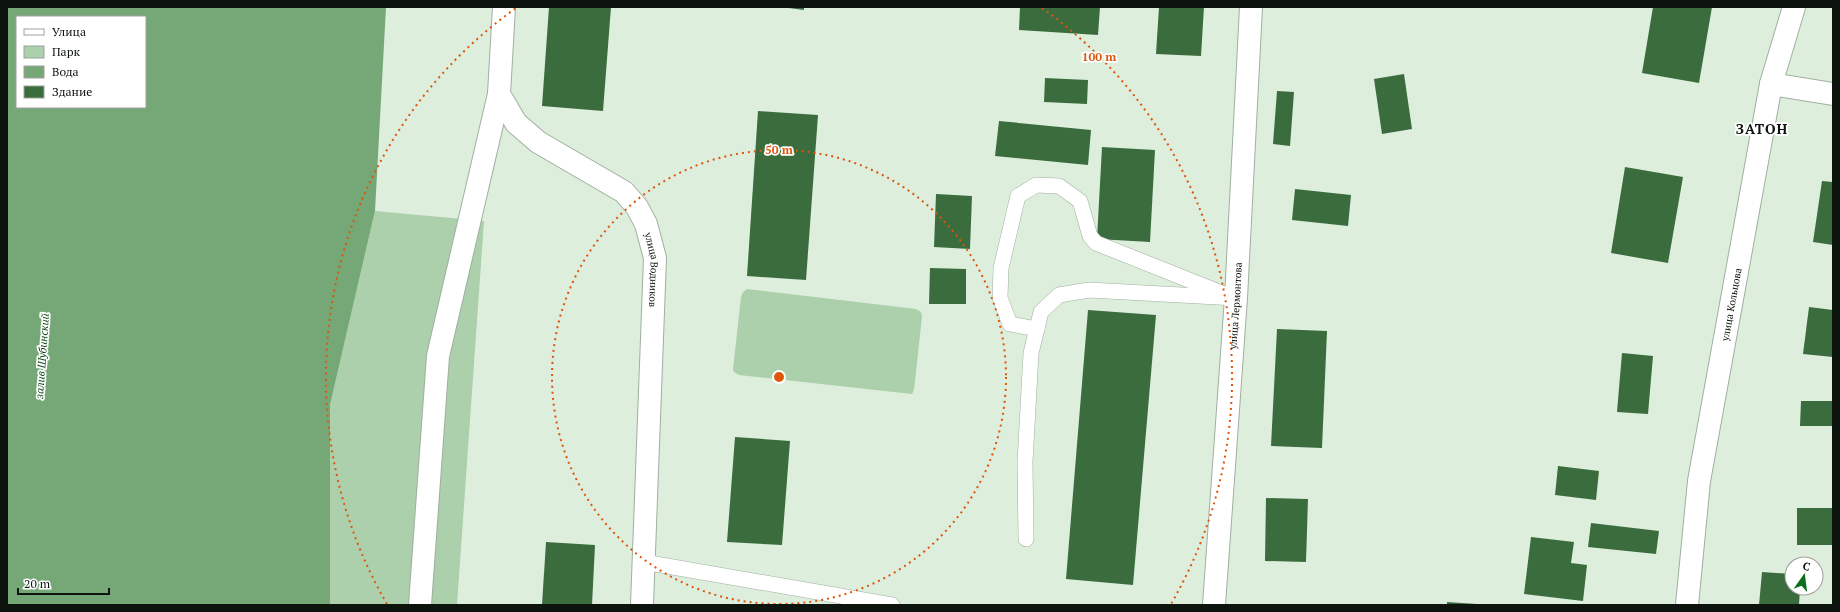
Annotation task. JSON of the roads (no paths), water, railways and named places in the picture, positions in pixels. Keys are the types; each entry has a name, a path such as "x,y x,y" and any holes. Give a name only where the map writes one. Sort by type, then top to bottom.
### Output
{"street":[{"path":"420,605 438,356 499,94 504,7"},
{"name":"улица Лермонтова","path":"1214,605 1236,298 1251,7"},
{"name":"улица Кольцова","path":"1687,605 1699,481 1771,84 1794,7"},
{"path":"1771,84 1833,94"},
{"name":"улица Водников","path":"499,94 516,123 538,142 624,192 637,207 646,224 655,258 642,605"}],"lane":[{"path":"1037,329 1010,324 1000,298 1001,268 1018,196 1036,185 1059,186 1080,201 1090,236 1096,244 1236,298"},
{"path":"1026,539 1025,454 1031,353 1041,312 1059,295 1089,290 1236,298"},
{"path":"644,562 892,605"}],"water":[{"name":"залив Шубинский","path":"7,7 386,7 375,211 330,405 330,605 7,605"}],"district":[{"name":"ЗАТОН","path":"1762,128"}]}
